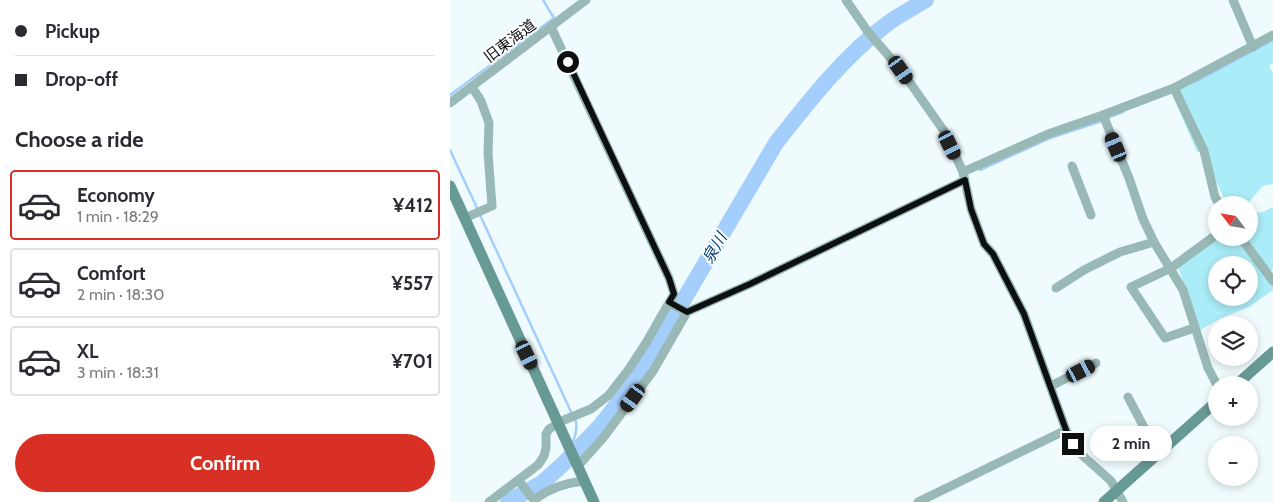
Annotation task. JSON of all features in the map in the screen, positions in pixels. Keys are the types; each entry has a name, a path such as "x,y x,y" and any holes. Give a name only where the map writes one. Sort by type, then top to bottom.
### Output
{"street":[{"name":"旧東海道","path":"450,103 586,0"},
{"path":"846,0 868,32 901,70 944,131 964,176 971,209 984,244 993,254 1024,314 1066,430 1073,444 1082,455 1111,481 1123,502"},
{"path":"1233,0 1253,47"},
{"path":"489,502 520,482 538,464 544,456 546,434 549,429 591,409 610,395 642,350 671,304 674,294 669,278 551,27"},
{"path":"577,463 603,438 653,371 686,312 759,280 1048,134 1103,116 1174,88 1273,35"},
{"path":"465,218 492,206 488,153 489,123 481,101 472,87"},
{"path":"1174,88 1204,151 1215,196"},
{"path":"1103,116 1129,178 1143,219 1154,242 1183,290 1194,328 1212,376"},
{"path":"1072,166 1091,216"},
{"path":"450,186 594,502"},
{"path":"1194,328 1165,338 1131,287 1171,268 1208,241"},
{"path":"1056,288 1084,270 1120,252 1154,242"},
{"path":"1247,246 1273,281"},
{"path":"671,304 686,312"},
{"path":"1246,376 1273,352"},
{"path":"1051,386 1096,363"},
{"path":"1128,398 1158,454"},
{"path":"1104,502 1208,409"},
{"path":"918,502 1066,430"},
{"path":"520,482 534,500 546,490 565,483 585,481"}],"shaded area":[{"path":"1273,39 1273,63 1269,66 1273,73 1273,184 1263,186 1254,196 1223,196 1202,151 1197,152 1172,94"},
{"path":"1273,207 1273,269 1263,276 1273,286 1273,290 1258,301 1258,256 1208,256 1208,306 1250,306 1226,316 1208,316 1208,326 1199,331 1176,260 1187,250 1208,240 1208,246 1258,246 1258,213"}],"waterway":[{"path":"450,95 554,18 543,0"},
{"name":"泉川","path":"508,502 542,483 563,464 600,426 637,379 776,143 814,96 841,65 871,37 892,21 926,0"},
{"path":"1195,82 1273,40"},
{"path":"1107,118 1123,112"},
{"path":"980,170 1050,138 1102,121"},
{"path":"450,150 478,210"},
{"path":"480,215 572,414"},
{"path":"572,444 577,429 575,419"},
{"name":"泉川","path":"563,464 567,454"}],"route":[{"path":"568,62 669,278 674,294 669,302 687,312 750,284 965,180 971,209 984,244 993,254 1024,314 1066,430 1073,444"}]}
